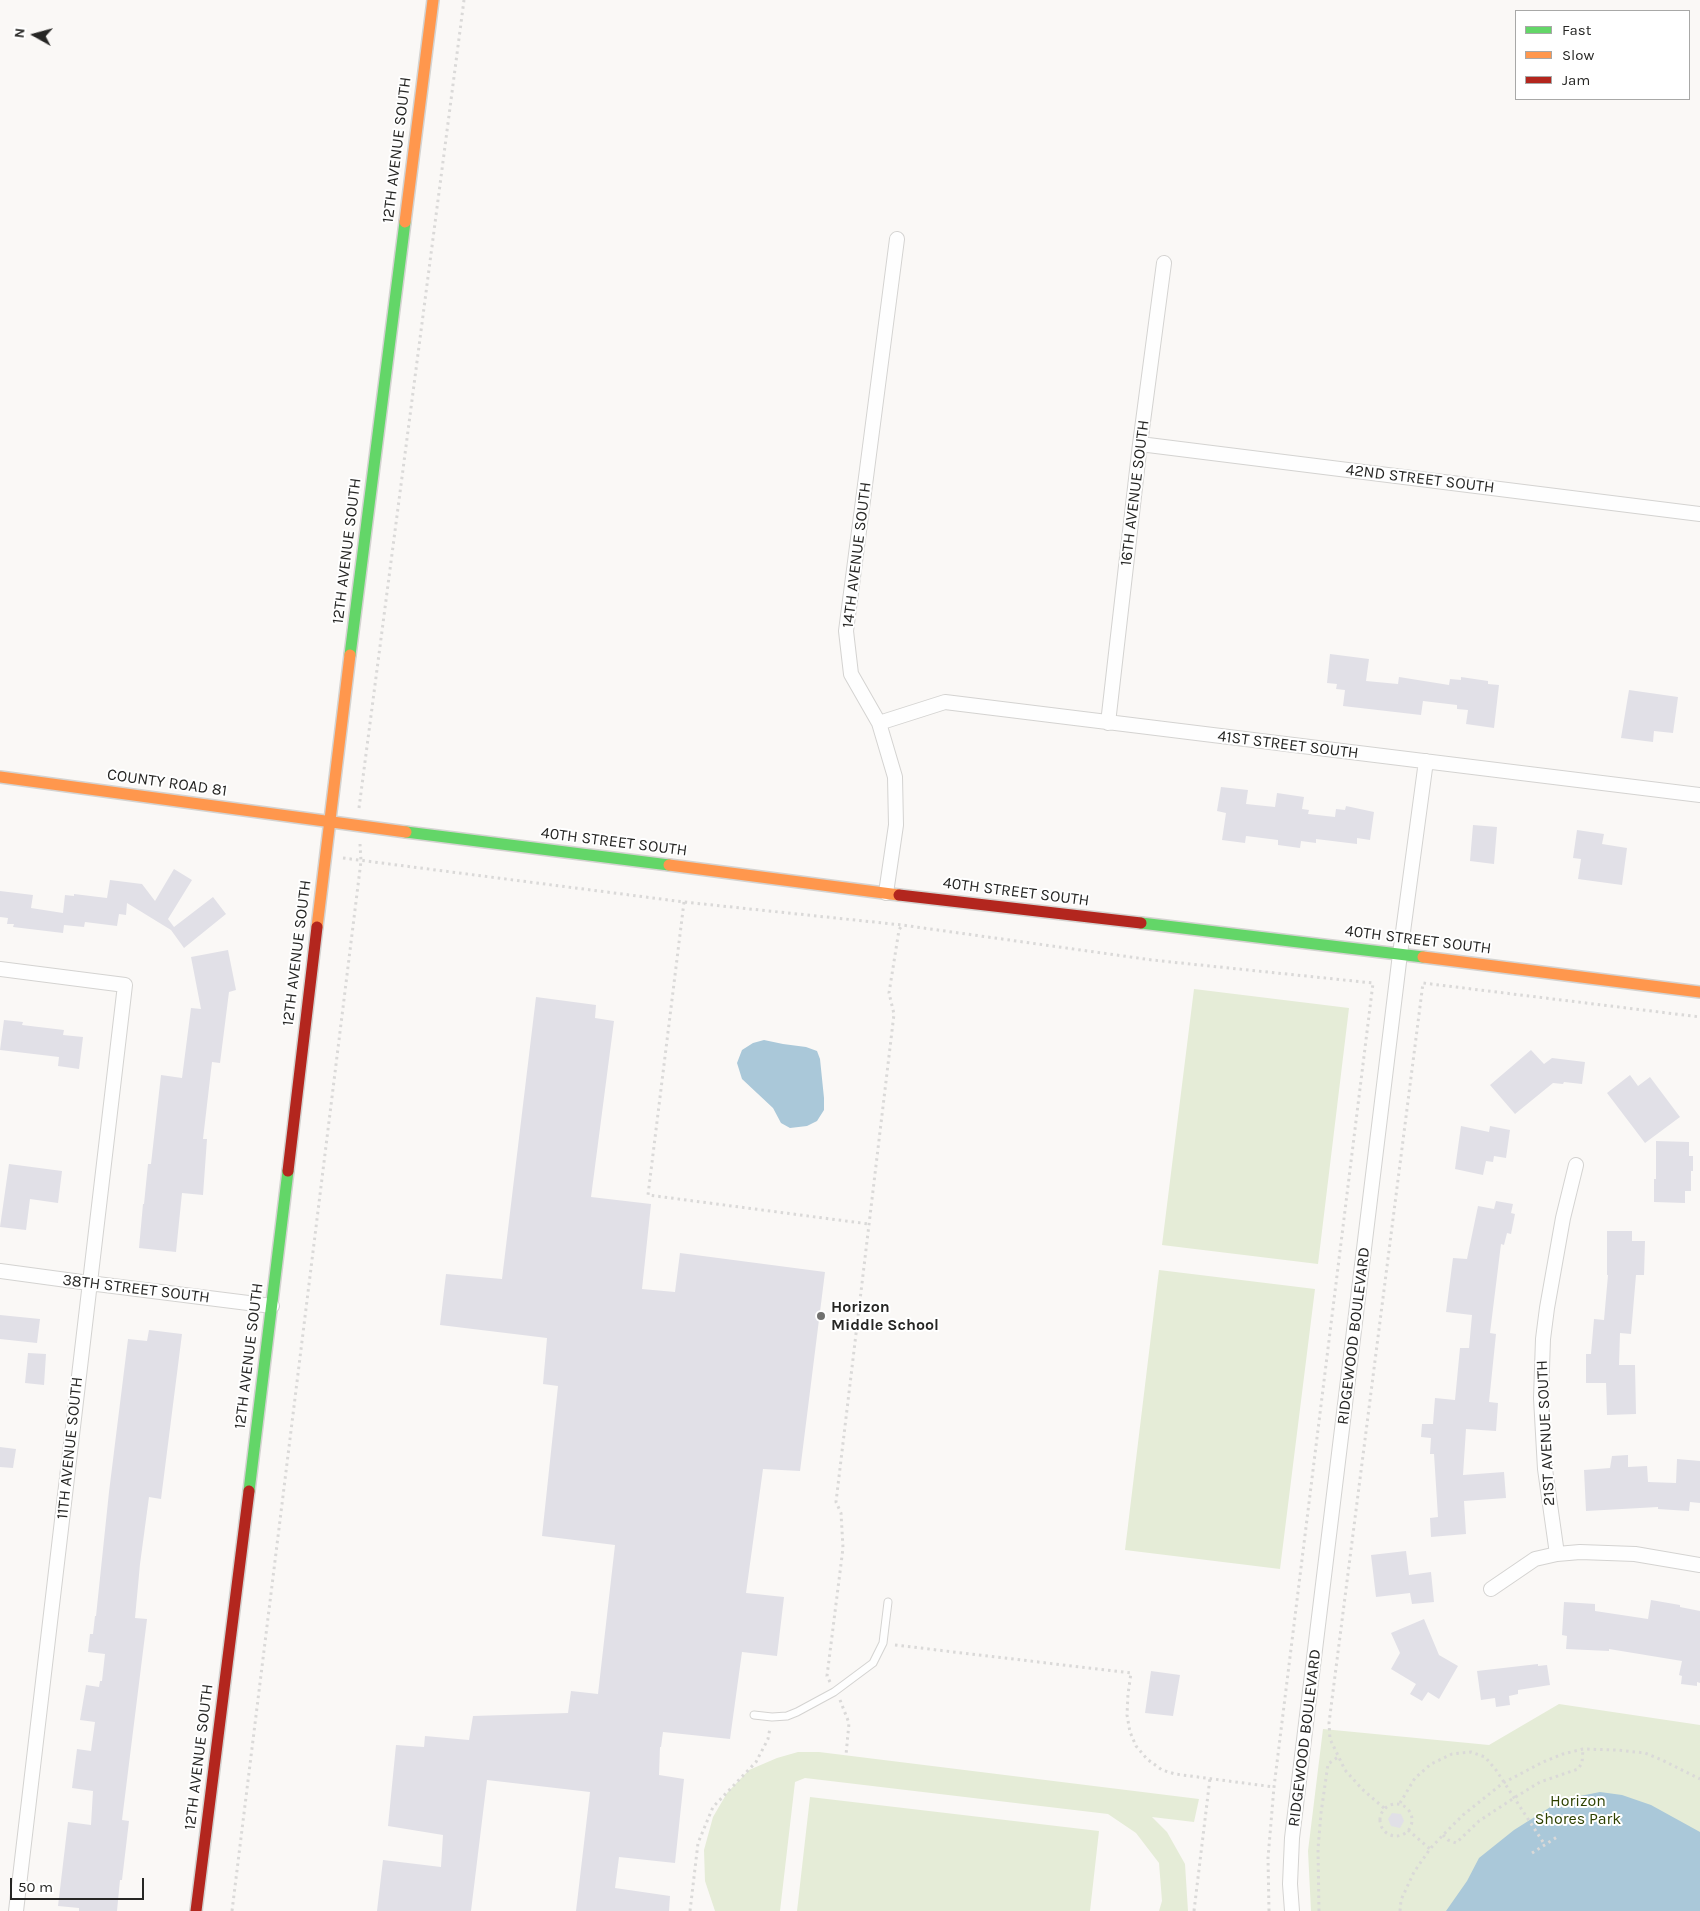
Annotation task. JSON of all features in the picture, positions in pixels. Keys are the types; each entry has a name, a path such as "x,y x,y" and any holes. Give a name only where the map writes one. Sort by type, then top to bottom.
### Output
{"street":[{"name":"12TH AVENUE SOUTH","path":"196,1911 272,1306 329,821 433,0"},
{"name":"14TH AVENUE SOUTH","path":"886,893 896,825 895,777 879,723 851,674 846,631 897,239"},
{"name":"16TH AVENUE SOUTH","path":"1108,723 1140,444 1164,263"},
{"name":"42ND STREET SOUTH","path":"1140,444 1700,514"},
{"name":"41ST STREET SOUTH","path":"879,723 945,702 1700,796"},
{"name":"RIDGEWOOD BOULEVARD","path":"1292,1911 1290,1884 1292,1838 1400,954 1426,761"},
{"name":"COUNTY ROAD 81","path":"0,777 329,821"},
{"name":"40TH STREET SOUTH","path":"329,821 886,893 1400,954 1700,992"},
{"name":"11TH AVENUE SOUTH","path":"0,969 125,985 16,1911"},
{"name":"21ST AVENUE SOUTH","path":"1557,1554 1545,1469 1541,1398 1543,1339 1546,1308 1563,1218 1576,1165"},
{"name":"38TH STREET SOUTH","path":"0,1271 89,1284 272,1306"},
{"path":"1491,1589 1535,1559 1557,1554 1580,1552 1635,1554 1700,1565"}],"lane":[{"path":"754,1715 787,1716 797,1712 834,1692 873,1663 883,1644 888,1602"}],"path":[{"path":"232,1911 361,861 359,799 464,0"},
{"path":"325,855 684,902 902,925 1152,960 1373,983 1274,1787 1268,1858 1269,1911"},
{"path":"684,902 648,1195 869,1224"},
{"path":"846,1755 849,1723 842,1703 834,1692 827,1676 843,1548 841,1513 836,1502 894,1014 889,993 899,930 902,925"},
{"path":"1384,1808 1362,1789 1345,1770 1330,1739 1330,1723 1423,983 1700,1016"},
{"path":"883,1644 1131,1673 1127,1715 1130,1732 1136,1746 1147,1760 1162,1770 1175,1774 1274,1787"},
{"path":"690,1911 698,1843 713,1807 756,1762 768,1740 772,1717"},
{"path":"1443,1835 1448,1840 1456,1843 1479,1821 1540,1782 1578,1769 1582,1763 1583,1749"},
{"path":"1400,1911 1401,1900 1414,1872 1430,1849 1462,1815 1503,1783 1543,1762 1583,1749 1645,1753 1700,1779"},
{"path":"1400,1803 1416,1778 1431,1764 1452,1754 1471,1752 1485,1757 1496,1770 1545,1845"},
{"path":"1319,1911 1318,1850 1321,1813 1328,1764 1338,1757"},
{"path":"1194,1911 1210,1778"},
{"path":"1400,1803 1411,1811 1413,1823 1405,1834 1393,1836 1382,1829 1380,1816 1384,1808 1387,1805 1400,1803"},
{"path":"1408,1830 1430,1849"},
{"path":"1532,1853 1557,1837"}],"green space":[{"path":"1194,989 1349,1008 1318,1264 1162,1245"},
{"path":"1159,1270 1315,1289 1280,1569 1125,1550"},
{"name":"Horizon Shores Park","path":"1559,1704 1700,1725 1700,1911 1311,1911 1308,1851 1323,1729 1489,1745"},
{"path":"798,1752 819,1752 1199,1799 1194,1822 1152,1817 1167,1832 1185,1864 1188,1911 1159,1911 1162,1901 1159,1863 1136,1833 1108,1814 805,1778 795,1782 780,1911 715,1911 705,1881 704,1850 713,1817 727,1793 749,1770 777,1758"},
{"path":"810,1797 1099,1831 1090,1911 797,1911"}],"water":[{"path":"764,1040 806,1047 817,1051 820,1059 824,1110 817,1121 807,1126 790,1128 781,1123 773,1108 742,1079 737,1063 742,1050 753,1043"},
{"path":"1600,1792 1622,1795 1651,1805 1700,1832 1700,1911 1446,1911 1467,1881 1479,1858 1514,1830 1552,1806 1575,1797"}],"building":[{"path":"1330,654 1369,659 1366,681 1398,684 1399,677 1449,685 1450,679 1461,680 1461,677 1488,681 1488,684 1499,685 1494,728 1466,724 1468,710 1457,709 1457,705 1423,701 1421,715 1343,706 1345,690 1336,689 1337,684 1327,683"},
{"path":"1629,690 1678,697 1673,733 1654,731 1653,742 1621,738"},
{"path":"1221,787 1248,790 1246,804 1275,807 1277,793 1304,797 1302,809 1309,810 1308,814 1335,817 1336,809 1345,810 1346,806 1374,812 1370,840 1357,838 1357,844 1316,839 1316,843 1301,841 1300,848 1278,845 1278,840 1246,836 1245,843 1222,840 1226,813 1217,811"},
{"path":"1473,825 1497,827 1494,864 1470,861"},
{"path":"1577,830 1604,834 1602,844 1627,848 1622,885 1578,879 1581,859 1573,858"},
{"path":"174,869 192,880 168,919 174,927 213,897 226,914 184,948 171,930 127,903 126,915 119,914 117,926 85,922 84,927 64,925 63,933 13,927 14,924 7,924 8,918 0,917 0,891 33,895 31,908 63,913 65,895 74,896 74,894 107,898 110,880 142,884 155,901"},
{"path":"228,950 236,990 229,992 220,1063 212,1062 203,1139 207,1139 203,1195 182,1193 176,1252 139,1248 148,1164 151,1164 161,1075 182,1078 191,1008 201,1009 191,957"},
{"path":"536,997 596,1005 595,1018 614,1021 591,1197 651,1204 642,1289 675,1292 680,1253 825,1272 800,1471 763,1469 746,1593 784,1597 777,1656 742,1652 730,1739 663,1732 660,1747 659,1775 684,1779 675,1863 619,1857 615,1888 670,1896 669,1911 576,1911 590,1792 487,1780 471,1911 377,1911 383,1860 441,1867 443,1835 388,1826 396,1745 424,1747 425,1736 469,1740 473,1716 568,1713 571,1691 598,1694 615,1545 542,1536 558,1386 543,1384 547,1338 440,1325 446,1274 502,1279"},
{"path":"4,1020 23,1022 22,1025 64,1030 63,1035 83,1037 79,1069 58,1066 59,1057 0,1050"},
{"path":"1531,1050 1544,1064 1552,1058 1585,1062 1582,1084 1553,1083 1515,1114 1490,1085"},
{"path":"1630,1075 1638,1086 1650,1077 1680,1117 1645,1143 1607,1093"},
{"path":"1461,1126 1489,1132 1490,1126 1510,1130 1506,1158 1494,1156 1493,1162 1486,1161 1483,1175 1455,1169"},
{"path":"1656,1141 1689,1142 1689,1156 1693,1156 1693,1171 1691,1171 1691,1191 1685,1191 1685,1203 1654,1202"},
{"path":"9,1164 62,1171 58,1203 30,1199 26,1230 0,1227"},
{"path":"1496,1201 1513,1204 1511,1213 1515,1214 1511,1234 1507,1233 1504,1245 1501,1244 1490,1333 1496,1334 1489,1402 1498,1403 1496,1431 1466,1429 1463,1475 1504,1472 1506,1498 1464,1501 1466,1534 1431,1537 1430,1518 1438,1517 1434,1454 1430,1454 1431,1438 1421,1437 1422,1424 1433,1424 1435,1398 1455,1400 1460,1348 1469,1348 1472,1315 1446,1312 1453,1258 1467,1259 1478,1206 1494,1209"},
{"path":"1607,1231 1632,1231 1632,1241 1645,1241 1644,1275 1636,1275 1631,1334 1620,1333 1619,1365 1635,1365 1636,1414 1607,1415 1606,1383 1586,1383 1586,1354 1591,1354 1594,1319 1604,1320 1608,1275"},
{"path":"0,1315 40,1319 37,1343 0,1339"},
{"path":"149,1330 182,1334 161,1499 149,1497 140,1564 135,1618 147,1619 122,1820 129,1821 122,1880 120,1880 117,1911 79,1911 79,1908 58,1906 68,1822 91,1825 93,1791 72,1788 77,1749 91,1751 95,1722 80,1720 86,1685 99,1687 100,1681 102,1681 105,1654 88,1652 90,1634 93,1634 96,1616 128,1339 147,1341"},
{"path":"28,1353 46,1354 44,1385 25,1383"},
{"path":"0,1447 16,1449 13,1468 0,1467"},
{"path":"1628,1455 1628,1467 1647,1466 1648,1482 1676,1483 1677,1459 1700,1461 1700,1503 1690,1502 1689,1511 1658,1509 1658,1507 1586,1511 1584,1470 1610,1468 1612,1456"},
{"path":"1406,1551 1409,1575 1431,1572 1434,1602 1412,1604 1410,1593 1376,1597 1371,1555"},
{"path":"1651,1600 1700,1611 1700,1683 1697,1682 1697,1686 1681,1684 1682,1676 1679,1675 1682,1661 1609,1649 1609,1651 1566,1649 1567,1636 1562,1635 1564,1602 1595,1604 1595,1611 1648,1619"},
{"path":"1424,1619 1439,1655 1458,1666 1439,1699 1428,1692 1422,1701 1410,1694 1416,1684 1391,1669 1400,1653 1391,1633"},
{"path":"1538,1664 1538,1666 1547,1665 1550,1685 1518,1690 1518,1694 1509,1696 1510,1705 1496,1707 1495,1698 1481,1700 1477,1671"},
{"path":"1151,1671 1180,1675 1173,1716 1145,1713"},
{"path":"1392,1813 1401,1814 1404,1821 1400,1828 1391,1826 1388,1819"}],"traffic: fast":[{"path":"350,655 405,222"},
{"path":"406,832 669,865"},
{"path":"1141,923 1423,957"},
{"path":"249,1491 288,1171"}],"traffic: slow":[{"path":"405,222 433,0"},
{"path":"317,927 350,655"},
{"path":"0,777 406,832"},
{"path":"669,865 899,895"},
{"path":"1423,957 1700,992"}],"traffic: jam":[{"path":"899,895 1141,923"},
{"path":"288,1171 317,927"},
{"path":"196,1911 249,1491"}],"place":[{"name":"Horizon Middle School","path":"821,1316"}]}
